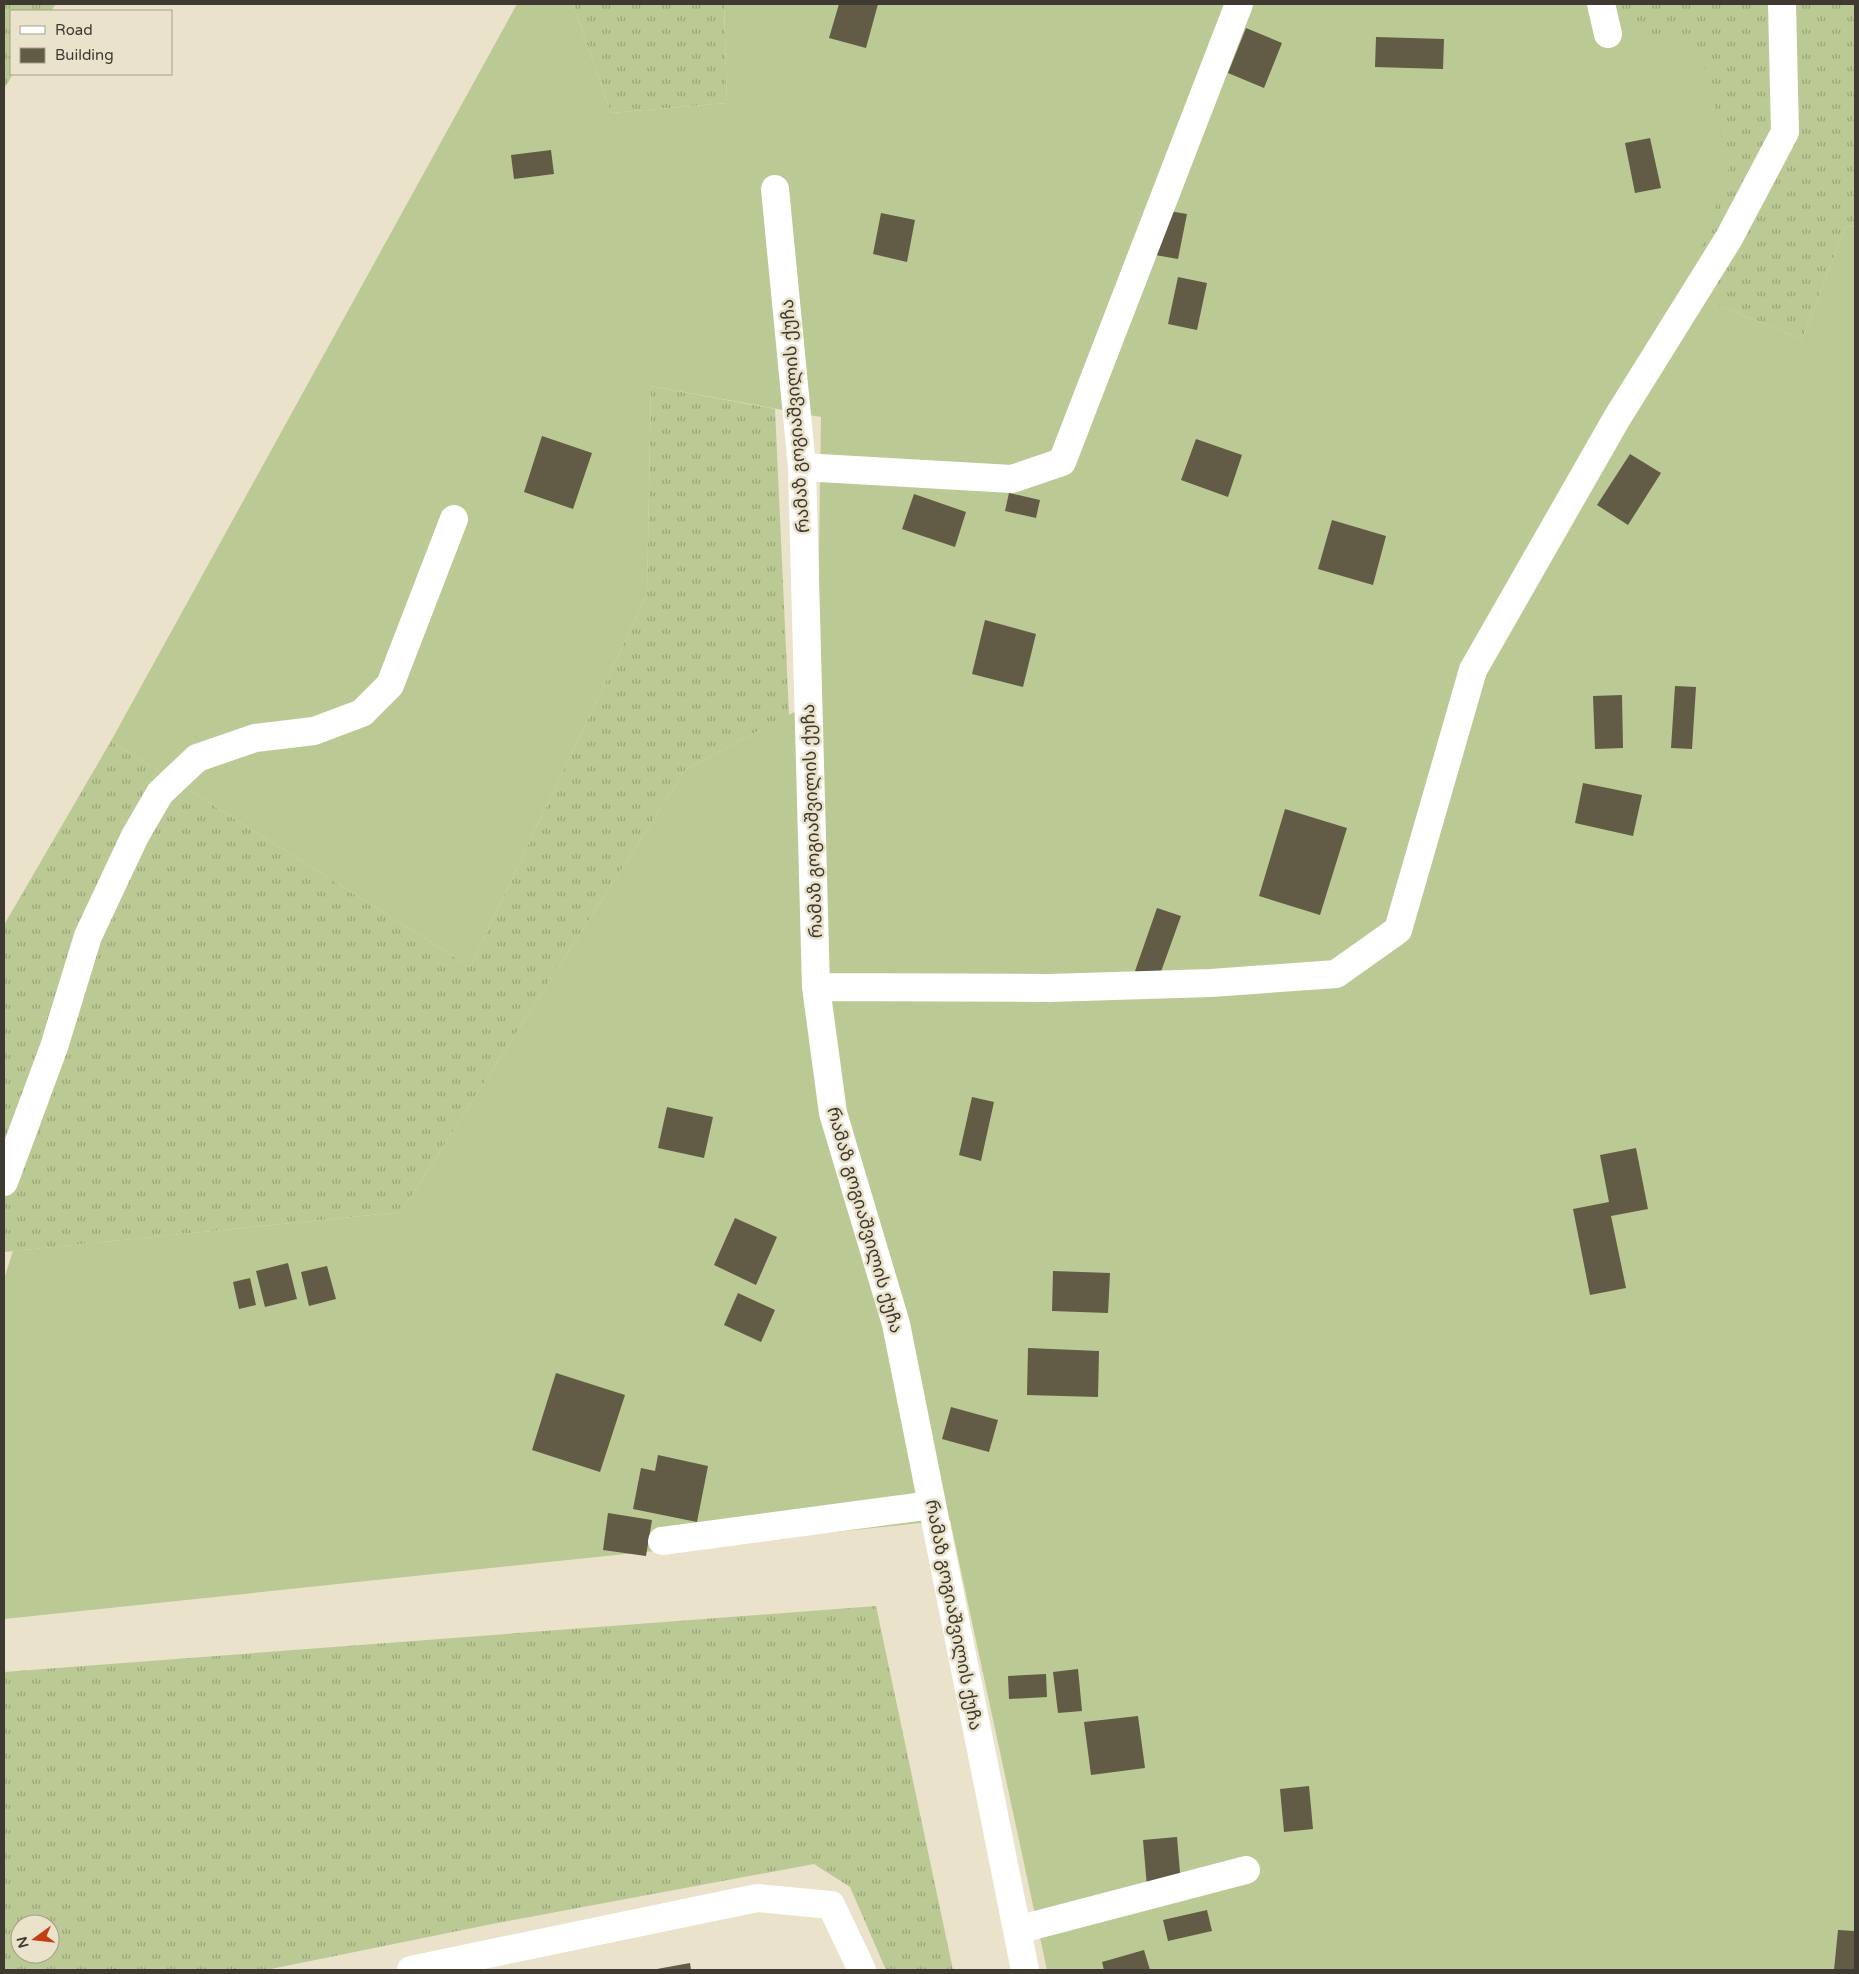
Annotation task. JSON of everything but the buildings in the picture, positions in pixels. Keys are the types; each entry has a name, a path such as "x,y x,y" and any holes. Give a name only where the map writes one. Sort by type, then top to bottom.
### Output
{"street":[{"path":"802,467 1012,479 1062,462 1239,4"},
{"path":"1601,4 1608,34"},
{"path":"816,987 1049,988 1211,983 1336,974 1398,930 1473,670 1617,418 1729,238 1785,132 1782,4"},
{"name":"რამაზ გოგიაშვილის ქუჩა","path":"775,189 802,467 816,987 833,1113 896,1324 1025,1970"},
{"path":"4,1182 54,1047 88,936 135,836 160,793 197,758 256,738 314,731 362,713 390,685 454,519"},
{"path":"662,1541 932,1505"},
{"path":"1017,1930 1246,1870"},
{"path":"411,1970 757,1898 831,1905 862,1970"}],"green space":[{"path":"4,4 56,4 52,10 10,10 10,75 12,75 4,89"},
{"path":"517,4 573,4 611,113 727,103 724,4 1611,4 1615,21 1701,52 1729,169 1685,292 1802,339 1846,226 1855,227 1855,1970 1047,1970 950,1520 4,1619 4,1279 13,1251 401,1212 686,769 817,700 821,417 651,386 647,595 470,967 111,741"},
{"path":"573,4 724,4 727,103 611,113"},
{"path":"1611,4 1855,4 1855,227 1846,226 1802,339 1685,292"},
{"path":"651,386 775,409 789,715 686,769 401,1212 4,1252 4,925 111,741 470,967 647,595"},
{"path":"876,1606 953,1970 886,1970 850,1887 814,1864 492,1924 266,1970 4,1970 4,1672"}]}
